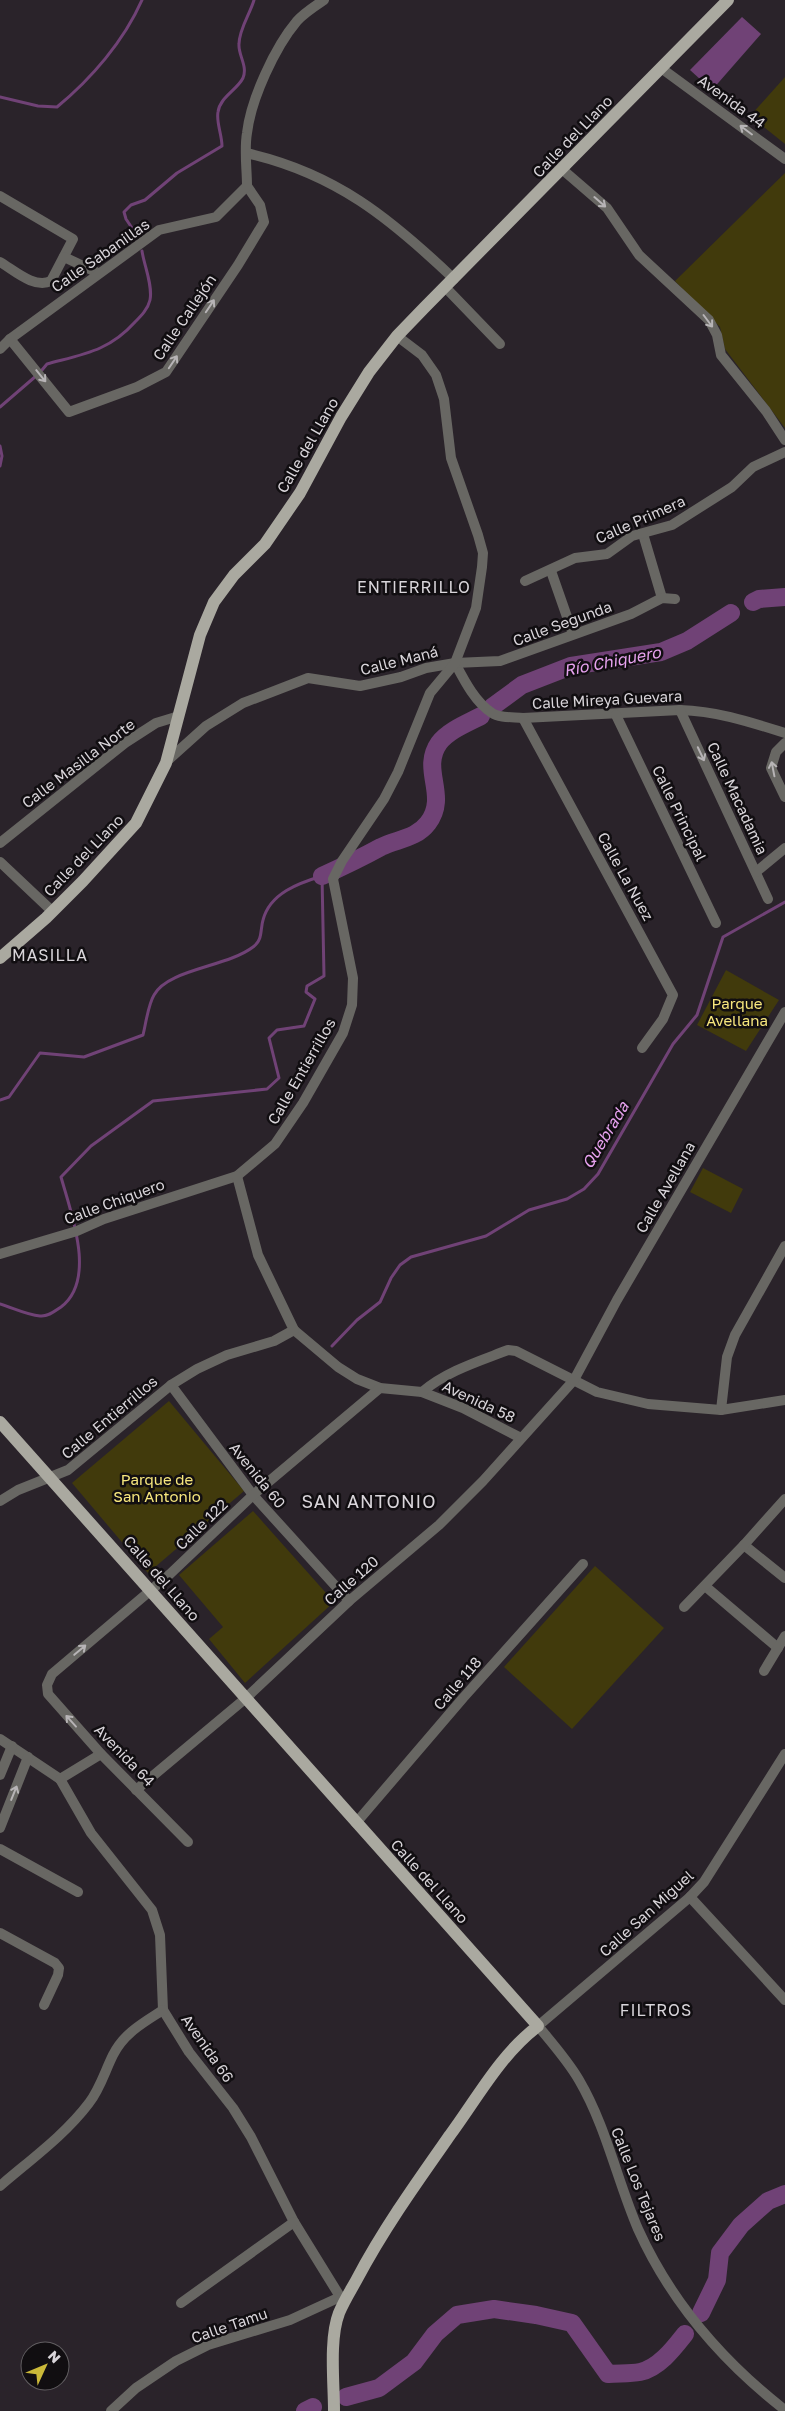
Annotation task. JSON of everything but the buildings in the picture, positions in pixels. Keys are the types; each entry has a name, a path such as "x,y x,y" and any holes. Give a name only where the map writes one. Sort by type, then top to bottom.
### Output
{"main road":[{"name":"Calle del Llano","path":"0,958 52,911 114,849 136,823 166,763 200,635 214,602 234,575 265,544 300,493 369,372 397,336 563,170 728,0"},
{"name":"Calle del Llano","path":"0,1422 51,1477 538,2026"},
{"path":"334,2411 336,2326 342,2300 407,2194 496,2068 520,2040 538,2026"}],"street":[{"path":"247,186 247,133 254,105 270,65 287,34 298,19 324,0"},
{"name":"Avenida 44","path":"661,68 785,159"},
{"path":"246,153 277,160 323,178 384,215 416,242 500,344"},
{"path":"563,170 607,208 639,255 709,320 717,335 721,355 766,411 785,440"},
{"name":"Calle Sabanillas","path":"0,349 10,338 159,230 216,217 247,186"},
{"name":"Calle Callejón","path":"10,338 69,412 153,380 166,372 238,265 264,222 260,205 247,186"},
{"path":"0,196 73,239 50,281 44,284 37,284 0,262"},
{"path":"64,257 98,273"},
{"name":"Calle Entierrillos","path":"237,1176 275,1144 304,1102 343,1033 352,1005 352,978 333,879 342,861 384,799 398,772 430,694 455,663 476,608 483,553 451,458 444,399 436,375 422,356 397,336"},
{"name":"Calle Primera","path":"525,581 551,571 575,558 607,554 632,536 672,525 732,487 753,468 785,452"},
{"path":"643,534 662,598 676,599"},
{"path":"551,571 573,634"},
{"name":"Calle Segunda","path":"455,663 500,661 631,614 662,598"},
{"name":"Calle Mireya Guevara","path":"455,663 465,682 493,714 523,718 616,715 680,710 701,711 738,717 785,733"},
{"name":"Calle Maná","path":"166,763 206,726 243,703 308,678 360,686 401,677 426,668 455,663"},
{"name":"Calle Macadamia","path":"680,710 768,899"},
{"name":"Calle Principal","path":"616,715 716,924"},
{"name":"Calle Masilla Norte","path":"0,843 125,743 156,723 179,716"},
{"name":"Calle La Nuez","path":"523,718 673,995 663,1019 642,1048"},
{"path":"785,743 776,752 771,768 785,797"},
{"path":"756,872 785,848"},
{"path":"0,862 52,911"},
{"name":"Calle Avellana","path":"574,1380 617,1300 783,1018"},
{"path":"237,1176 258,1256 294,1330"},
{"name":"Calle Chiquero","path":"0,1254 77,1231 104,1219 237,1176"},
{"path":"721,1410 727,1357 732,1342 785,1246"},
{"name":"Calle Entierrillos","path":"0,1501 18,1490 68,1470 171,1384 227,1355 274,1342 294,1330"},
{"name":"Avenida 58","path":"294,1330 338,1367 357,1379 380,1388 422,1392 463,1408 521,1438"},
{"path":"422,1392 437,1379 508,1350 516,1351 597,1392 648,1404 721,1410 785,1400"},
{"name":"Calle 120","path":"136,1790 246,1698 349,1600 439,1525 483,1481 574,1380"},
{"name":"Avenida 60","path":"171,1384 253,1495 349,1600"},
{"name":"Calle 122","path":"47,1685 52,1674 151,1590 253,1495 380,1388"},
{"path":"684,1607 785,1499"},
{"path":"744,1545 785,1578"},
{"name":"Calle 118","path":"356,1823 463,1698 584,1564"},
{"path":"705,1586 778,1648"},
{"path":"764,1671 785,1636"},
{"name":"Avenida 64","path":"47,1685 48,1694 101,1754 188,1842"},
{"path":"0,1739 60,1779 101,1754"},
{"path":"0,1775 12,1746"},
{"name":"Calle San Miguel","path":"538,2026 690,1897 704,1882 785,1754"},
{"path":"0,1828 28,1757"},
{"name":"Avenida 66","path":"60,1779 86,1825 152,1910 157,1921 160,1935 163,2010 189,2052 233,2108 252,2137 294,2222 342,2300"},
{"path":"0,1849 78,1892"},
{"path":"690,1897 785,2000"},
{"path":"0,1933 55,1963 59,1968 58,1975 44,2005"},
{"path":"0,2186 53,2140 89,2104 98,2090 113,2054 133,2028 163,2010"},
{"name":"Calle Los Tejares","path":"538,2026 580,2080 603,2133 639,2229 668,2284 707,2338 748,2381 785,2410"},
{"path":"181,2303 294,2222"},
{"name":"Calle Tamu","path":"111,2411 136,2388 176,2361 208,2345 290,2320 342,2300"}],"green space":[{"path":"785,77 785,144 750,116"},
{"path":"785,173 785,428 725,349 720,327 675,281"},
{"name":"Parque Avellana","path":"726,970 779,1000 746,1051 697,1025"},
{"path":"703,1168 743,1189 731,1213 690,1192"},
{"name":"Parque de San Antonio","path":"169,1401 244,1491 148,1573 72,1483"},
{"path":"253,1511 334,1602 245,1683 209,1639 223,1627 179,1575"},
{"path":"595,1566 664,1628 572,1729 504,1667"}],"shaded area":[{"path":"742,17 761,34 712,90 690,70"}],"waterway":[{"path":"0,97 38,106 57,107 106,58 126,30 142,0"},
{"path":"134,231 124,212 131,205 145,200 177,173 222,146 218,120 219,107 243,78 244,65 239,48 239,38 254,0"},
{"path":"42,370 47,364 84,354 105,345 125,332 142,315 149,303 151,294 142,251"},
{"path":"0,407 36,376"},
{"path":"0,446 2,456 0,466"},
{"name":"Río Chiquero","path":"753,602 759,599 785,597"},
{"name":"Río Chiquero","path":"492,707 522,685 571,666 661,652 687,641 731,613"},
{"name":"Río Chiquero","path":"322,876 387,844 412,836 428,823 434,813 436,802 432,763 434,753 443,738 481,716"},
{"path":"0,1100 9,1097 40,1053 84,1057 143,1035 150,1004 161,986 172,979 242,954 253,947 260,938 263,920 272,903 286,890 322,876 324,976 307,986 306,992 315,999 304,1026 277,1030 269,1038 279,1078 267,1089 153,1101 91,1146 61,1177 78,1245 78,1280 72,1295 61,1307 46,1316 30,1314 0,1304"},
{"name":"Quebrada","path":"332,1346 357,1320 380,1302 391,1278 400,1265 411,1257 486,1236 529,1210 567,1199 584,1189 598,1174 673,1044 697,1015 723,937 785,902"},
{"path":"701,2313 717,2280 720,2253 741,2225 768,2201 785,2194"},
{"path":"346,2397 379,2388 414,2362 435,2334 457,2315 494,2309 536,2315 572,2323 608,2374 636,2373 647,2370 666,2357 685,2334"},
{"path":"305,2411 313,2407"}],"district":[{"name":"ENTIERRILLO","path":"414,587"},
{"name":"MASILLA","path":"50,955"},
{"name":"SAN ANTONIO","path":"369,1501"},
{"name":"FILTROS","path":"656,2010"}]}
